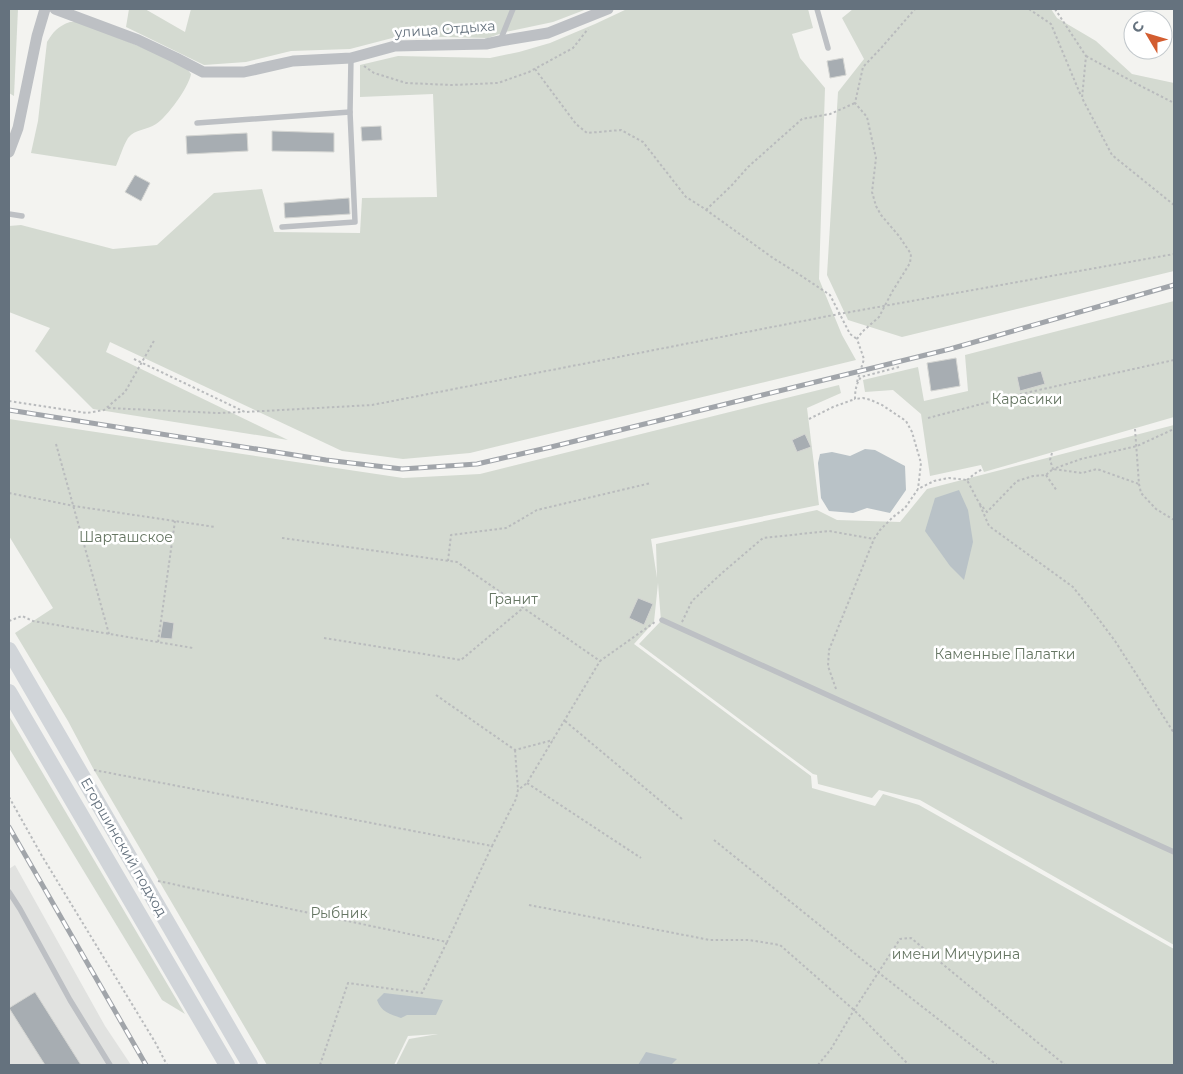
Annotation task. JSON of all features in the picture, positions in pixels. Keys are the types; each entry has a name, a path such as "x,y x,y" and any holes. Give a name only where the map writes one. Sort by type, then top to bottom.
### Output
{"main road":[{"name":"Егоршинский подход","path":"9,650 250,1065"},
{"name":"Егоршинский подход","path":"9,692 224,1060"},
{"name":"Егоршинский подход","path":"224,1060 222,1049 232,1042 238,1044"}],"street":[{"path":"9,152 18,128 45,9"},
{"name":"улица Отдыха","path":"55,9 138,40 203,72 244,72 293,61 352,58 395,46 486,44 500,40 548,34 605,10"}],"lane":[{"path":"500,40 513,9"},
{"path":"817,9 828,48"},
{"path":"282,227 355,222 350,112 352,58"},
{"path":"197,123 350,112"},
{"path":"9,214 22,216"},
{"path":"662,620 1174,852"},
{"path":"9,892 70,1000 110,1065"}],"path":[{"path":"857,339 879,317 910,263 911,254 876,206 872,192 876,158 867,117 856,103 863,67 915,9"},
{"path":"1029,9 1051,24 1082,98 1112,155 1174,204"},
{"path":"1055,9 1086,56 1173,102"},
{"path":"352,58 374,73 406,83 452,85 498,83 535,69 573,48 605,10"},
{"path":"1082,98 1086,56"},
{"path":"535,69 576,124 587,133 621,130 643,142 686,197 830,295 850,334 857,339 864,359 855,392 855,399"},
{"path":"706,210 748,167 802,119 830,114 856,103"},
{"path":"108,408 218,413 372,405 839,314 1174,254"},
{"path":"9,401 86,413 104,410 125,392 156,339"},
{"path":"134,359 245,412"},
{"path":"928,418 1012,396 1174,360"},
{"path":"858,382 861,377 899,367"},
{"path":"809,419 855,399 871,400 906,421 912,432 920,462 918,488 905,508 893,517 874,539 829,650 828,666 841,701"},
{"path":"1135,429 1138,484 1142,493 1156,509 1174,520"},
{"path":"980,503 987,512 1017,481 1033,476 1046,475 1053,469 1081,459 1137,446 1174,429"},
{"path":"56,444 109,634"},
{"path":"1052,453 1050,460 1053,469"},
{"path":"918,488 934,481 949,478 967,480 983,469"},
{"path":"1053,469 1082,473 1097,469 1138,484"},
{"path":"1046,475 1057,492"},
{"path":"967,480 980,503 989,526 1073,587 1115,641 1174,733"},
{"path":"448,561 451,535 506,528 538,510 651,483"},
{"path":"9,494 74,506 215,526"},
{"path":"158,642 175,521"},
{"path":"679,628 692,601 763,538 829,531 874,539"},
{"path":"282,538 457,562 600,661"},
{"path":"324,638 461,660 523,608"},
{"path":"9,621 22,616 33,621 193,648"},
{"path":"518,790 527,783 600,661 654,622 662,620"},
{"path":"436,695 515,750 552,740"},
{"path":"565,721 682,820"},
{"path":"320,1065 348,983 422,993 516,799 518,790 515,750"},
{"path":"83,777 94,770 492,846"},
{"path":"527,783 641,858"},
{"path":"9,797 42,856 155,1042 167,1065"},
{"path":"714,840 997,1065"},
{"path":"148,887 159,880 447,942"},
{"path":"529,905 710,940 749,940 780,945 854,1010 909,1065"},
{"path":"818,1065 831,1049 900,939 911,938 1065,1065"}],"shaded area":[{"path":"865,449 875,450 905,466 906,490 890,513 867,508 853,513 829,511 821,498 818,463 820,454 832,452 850,456"},
{"path":"959,490 968,510 973,542 964,580 950,566 925,531 935,498"},
{"path":"15,865 105,1026 131,1065 9,1065 9,869"},
{"path":"384,993 443,1000 436,1015 407,1015 401,1018 386,1012 381,1007 377,1000"},
{"path":"646,1052 677,1059 671,1065 638,1065"}],"green space":[{"path":"9,9 18,9 14,96 9,93"},
{"path":"129,9 145,9 185,32 191,9 587,9 553,22 505,32 488,38 400,36 350,49 291,51 246,62 204,65 126,27"},
{"path":"627,9 808,9 813,28 792,34 800,58 825,88 819,279 842,335 856,360 470,453 403,459 342,451 110,342 106,352 288,440 93,409 35,351 50,328 9,312 9,226 21,225 113,249 157,245 214,193 262,189 274,232 360,233 362,198 437,197 433,94 360,97 360,65 398,56 490,58 519,52 550,43"},
{"path":"853,9 1051,9 1057,18 1096,41 1132,74 1174,83 1174,271 902,337 848,320 827,275 838,92 864,59 842,18"},
{"path":"70,22 80,22 175,61 191,74 182,94 166,115 156,124 134,133 128,138 116,166 31,153 38,121 47,42 56,30"},
{"name":"Карасики","path":"1174,301 1174,417 984,472 981,465 930,476 921,414 893,390 865,392 863,380 918,367 924,401 968,391 965,355"},
{"path":"839,385 841,393 807,408 819,505 651,539 657,578 656,544 817,510 837,520 900,522 927,489 1174,425 1174,945 920,800 879,790 872,798 818,784 817,775 813,774 639,644 661,621 658,583 654,622 634,644 811,776 812,788 875,806 883,794 919,805 1174,949 1174,1065 396,1065 409,1039 438,1034 408,1036 394,1065 267,1065 15,633 53,608 9,536 9,419 403,478 480,474"},
{"path":"9,716 185,1014 162,1000 9,748"}],"building":[{"path":"843,58 846,75 830,78 827,61"},
{"path":"381,126 382,140 362,141 361,127"},
{"path":"272,131 334,133 334,152 272,151"},
{"path":"247,133 248,151 187,154 186,136"},
{"path":"135,175 150,183 141,201 125,192"},
{"path":"349,198 350,214 285,218 284,203"},
{"path":"956,358 960,386 931,391 927,363"},
{"path":"1041,371 1045,384 1020,391 1017,377"},
{"path":"805,434 811,447 797,452 792,440"},
{"path":"638,598 653,604 644,625 629,618"},
{"path":"163,621 174,623 172,639 160,638"},
{"path":"35,992 81,1065 45,1065 9,1008"}],"railway":[{"path":"9,410 326,460 402,469 477,464 950,349 1174,285"},
{"path":"9,827 146,1065"}],"park label":[{"name":"Шарташское","path":"126,537"},
{"name":"Гранит","path":"513,599"},
{"name":"Каменные Палатки","path":"1005,654"},
{"name":"Рыбник","path":"339,913"},
{"name":"имени Мичурина","path":"956,954"}]}
